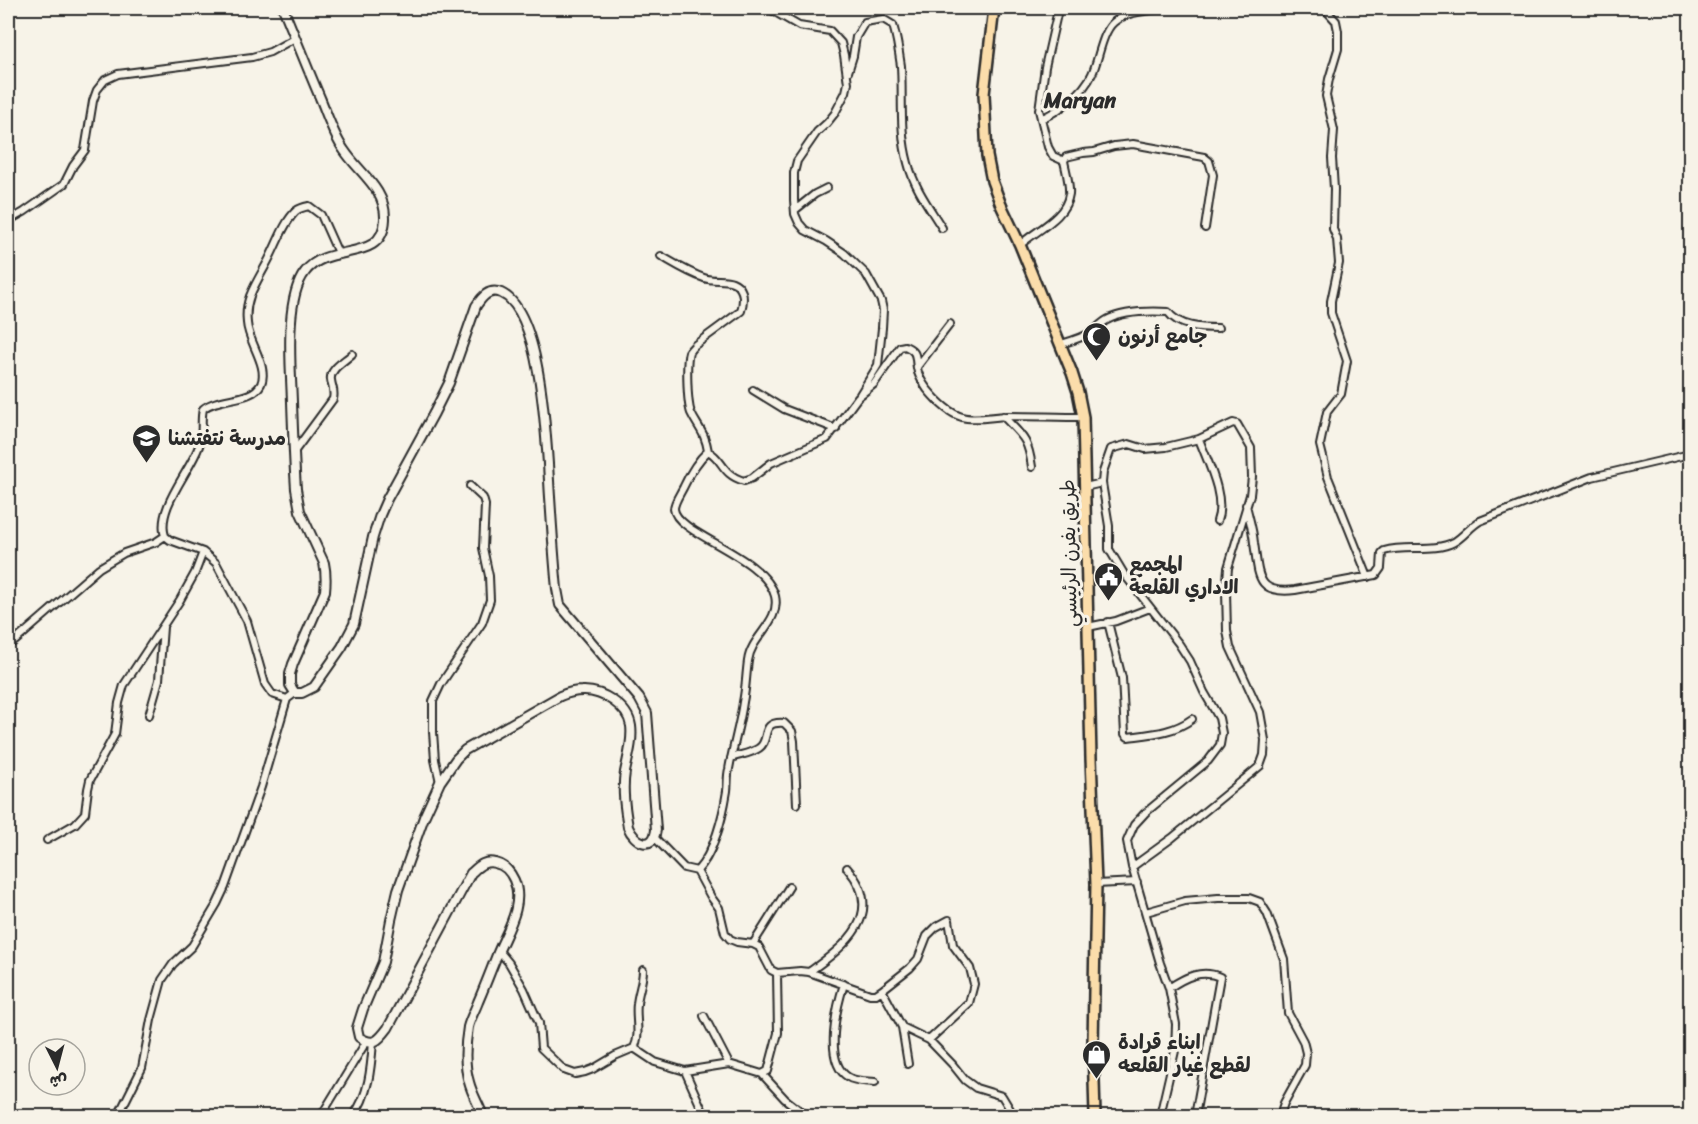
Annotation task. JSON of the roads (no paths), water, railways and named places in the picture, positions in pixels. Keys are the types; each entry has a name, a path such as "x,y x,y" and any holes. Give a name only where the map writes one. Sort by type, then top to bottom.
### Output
{"main road":[{"name":"طريق يفرن الرئيسي","path":"994,8 984,94 987,156 992,181 1061,344 1078,392 1083,417 1096,884 1093,1044 1095,1116"}],"street":[{"path":"283,8 343,149 378,190 385,215 384,230 370,247 338,253 319,259 309,266 303,274 294,299 290,340 296,489 300,511 326,570 325,591 290,674 290,684 295,693"},
{"path":"729,8 738,8"},
{"path":"708,451 713,453 729,474 744,481 752,478 771,464 827,439 878,365 882,328 881,301 866,274 844,253 805,230 798,223 795,210 793,188 797,161 842,102 848,83 848,72 841,43 830,31 799,26 768,8"},
{"path":"1058,8 1055,30 1045,67 1039,110 1047,147 1053,156 1064,161"},
{"path":"1041,119 1056,111 1084,87 1092,75 1112,24 1127,15 1163,8"},
{"path":"1324,8 1336,21 1338,31 1338,49 1326,96 1334,130 1333,229 1337,239 1339,263 1331,301 1331,313 1347,361 1341,394 1327,412 1320,445 1328,477 1368,577"},
{"path":"848,72 856,36 865,22 883,18 893,25 901,67 902,126 908,163 917,189 942,228"},
{"path":"8,220 24,212 64,184 73,166 85,150 93,101 97,90 105,80 118,74 252,57 270,52 295,38"},
{"path":"1064,161 1066,157 1133,144 1204,157 1209,160 1212,175 1205,228"},
{"path":"1020,245 1058,216 1066,206 1070,192 1064,161"},
{"path":"795,210 815,194 827,188"},
{"path":"287,699 268,690 247,621 216,563 203,552 170,540 165,536 163,523 167,509 201,444 203,409 214,402 249,394 261,384 262,369 246,323 247,309 258,280 296,211 309,206 321,215 338,253"},
{"path":"661,256 704,279 735,282 741,291 743,300 741,311 695,345 689,354 687,380 690,409 704,434 708,451"},
{"path":"118,1116 142,1068 151,1020 162,980 167,971 192,946 225,887 261,787 287,699 295,693 302,693 314,687 342,647 354,624 373,537 387,500 449,383 476,306 482,297 489,292 496,291 505,295 519,312 532,342 545,419 558,598 566,612 644,705 648,722 656,823 655,838 684,868 697,871 719,908 725,933 730,939 759,947 771,970 777,974 809,972 870,994 876,994 914,964 927,936 936,927 948,921 953,945 970,968 974,984 969,1003 929,1040"},
{"path":"1061,344 1077,339 1093,331 1106,320 1121,315 1168,312 1172,318 1184,323 1201,328 1218,328"},
{"path":"917,367 950,324"},
{"path":"858,396 874,384 900,347 905,346 916,354 921,381 950,411 961,417 971,419 1003,416 1083,417"},
{"path":"294,452 333,399 331,379 333,371 352,354"},
{"path":"753,390 784,409 836,429"},
{"path":"1003,416 1025,439 1030,449 1032,467"},
{"path":"1132,867 1172,838 1260,766 1264,755 1265,740 1260,712 1230,647 1227,631 1228,568 1250,495 1252,477 1251,448 1237,424 1233,423 1199,439 1166,447 1145,449 1129,444 1111,449 1101,483 1109,526 1109,549 1190,661 1219,718 1222,733 1220,745 1208,761 1145,813 1134,825 1127,841 1132,867 1169,988 1176,1024 1175,1051 1160,1116"},
{"path":"1199,439 1220,499 1217,522"},
{"path":"697,871 710,852 727,792 731,758 744,701 749,657 755,642 772,619 776,605 775,596 762,573 676,517 674,507 676,501 690,474 708,451"},
{"path":"1246,505 1258,574 1265,586 1286,591 1376,575 1381,568 1384,551 1445,545 1456,541 1480,521 1592,477 1690,454"},
{"path":"1085,487 1101,483"},
{"path":"440,782 435,760 433,701 441,684 482,623 490,600 489,576 483,548 483,498 470,486"},
{"path":"8,645 99,568 124,553 156,542 165,536"},
{"path":"47,840 75,824 86,813 90,780 116,734 119,703 124,685 163,627 195,573 203,552"},
{"path":"1088,627 1150,608"},
{"path":"1108,622 1122,678 1125,734 1128,736 1169,731 1192,719"},
{"path":"150,715 159,680 163,627"},
{"path":"370,1042 359,1037 357,1028 383,962 398,890 424,817 440,782 465,750 560,696 585,690 609,698 627,715 631,724 632,734 624,790 628,827 636,840 647,843 655,838"},
{"path":"731,758 759,748 763,745 769,726 784,723 792,731 794,741 797,804"},
{"path":"321,1116 370,1042 381,1038 388,1028 471,873 481,864 490,862 502,864 510,872 516,885 516,891 515,912 508,933 468,1026 466,1065 469,1083 483,1116"},
{"path":"809,972 829,958 856,929 862,919 864,908 862,894 857,880 847,868"},
{"path":"1096,884 1137,882"},
{"path":"753,944 789,887"},
{"path":"1146,912 1185,901 1207,899 1249,898 1260,902 1267,913 1284,959 1288,1013 1303,1041 1305,1053 1305,1065 1284,1103 1283,1116"},
{"path":"499,951 524,988 538,1023 541,1048 564,1070 575,1074 585,1072 634,1048"},
{"path":"634,1048 637,1037 637,1005 643,970"},
{"path":"1169,988 1198,973 1211,973 1220,977 1195,1116"},
{"path":"762,1074 768,1071 778,1033 777,974"},
{"path":"844,984 833,1028 838,1062 848,1077 876,1082"},
{"path":"882,990 902,1027 908,1064"},
{"path":"704,1016 729,1064"},
{"path":"902,1027 929,1040 965,1080 976,1088 1002,1096 1014,1116"},
{"path":"353,1116 365,1098 371,1064 370,1042"},
{"path":"634,1048 656,1062 685,1071 729,1064 762,1074 785,1098 807,1116"},
{"path":"685,1071 705,1116"}],"place":[{"name":"جامع أرنون","path":"1097,362"},
{"name":"مدرسة نتفتشنا","path":"147,464"},
{"name":"المجمع الاداري القلعة","path":"1108,602"},
{"name":"ابناء قرادة لقطع غيار القلعه","path":"1097,1080"}],"district":[{"name":"Maryan","path":"1080,100"}]}
